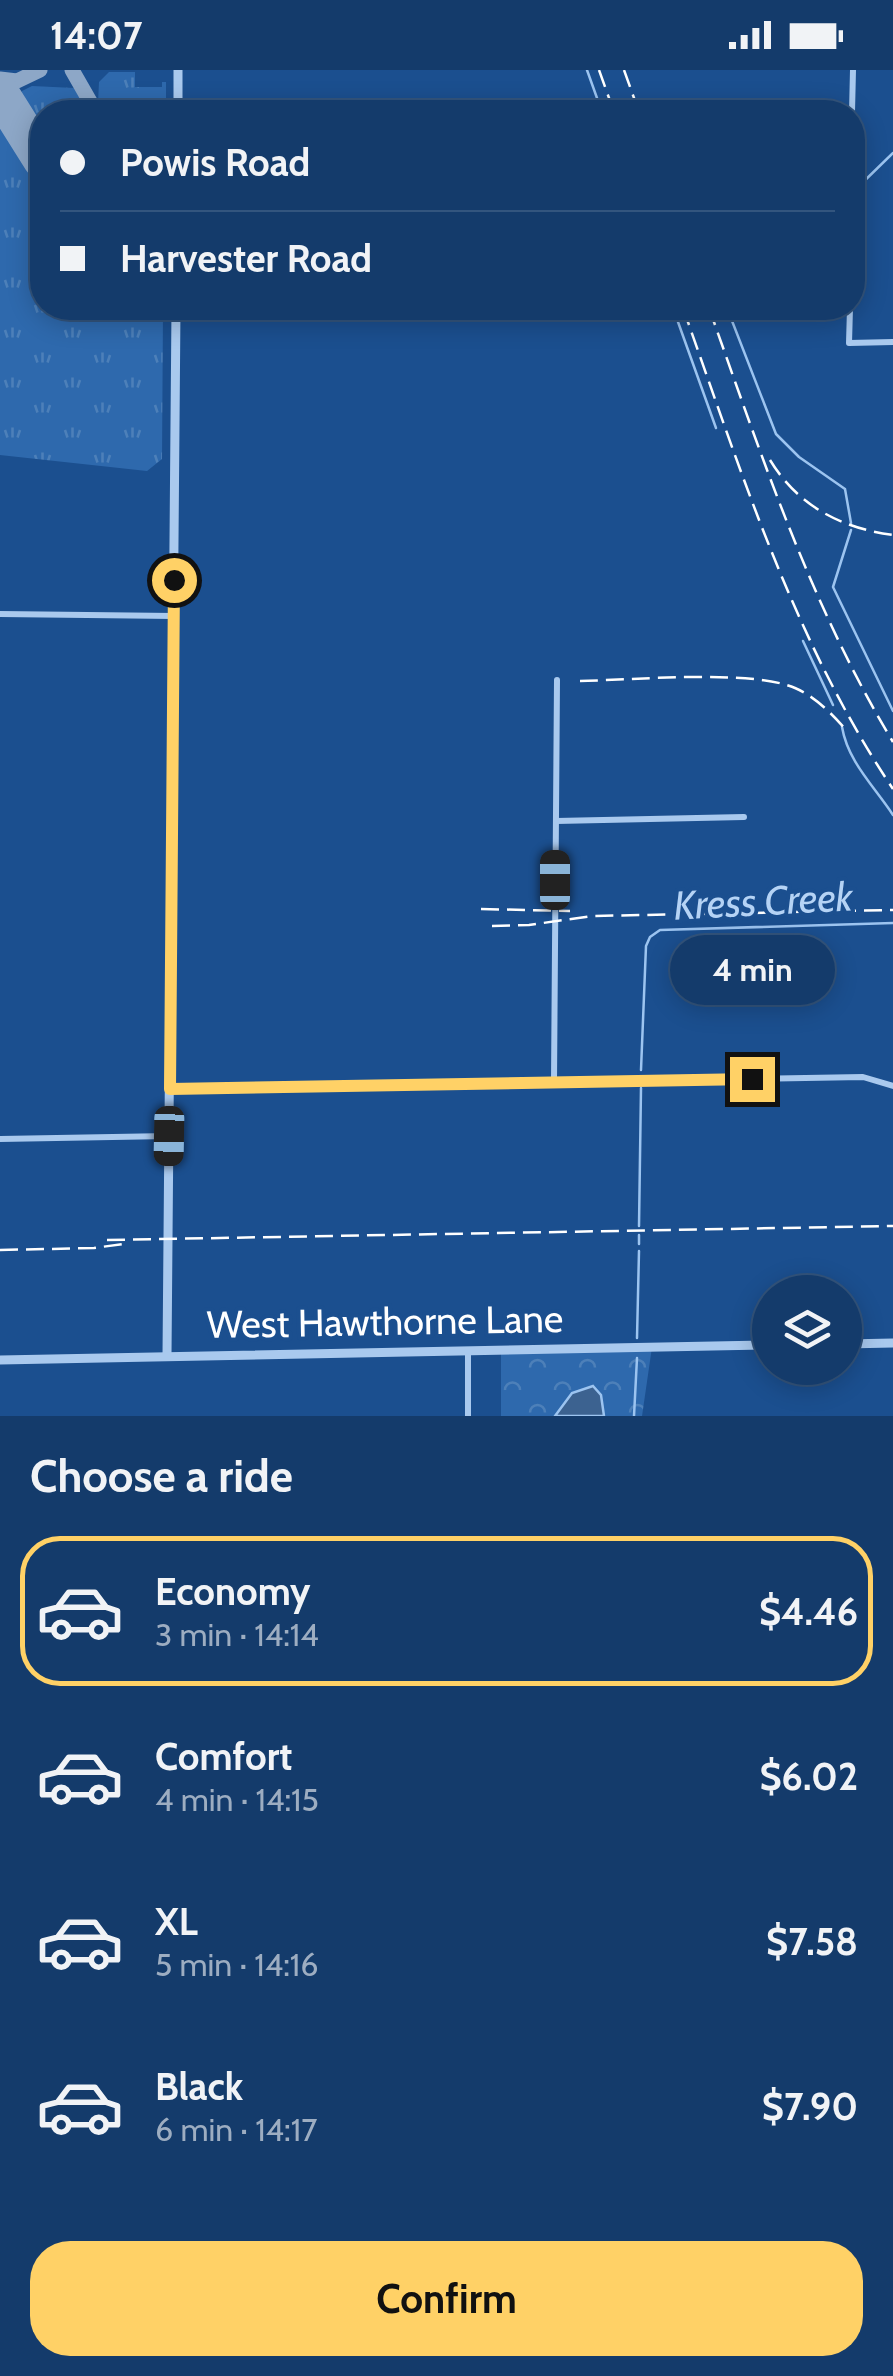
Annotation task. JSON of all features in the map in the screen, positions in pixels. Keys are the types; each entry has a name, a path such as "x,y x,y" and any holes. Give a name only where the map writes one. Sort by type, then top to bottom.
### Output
{"street":[{"path":"178,70 178,100"},
{"path":"852,70 852,100"},
{"path":"167,1356 176,320"},
{"path":"850,320 850,343 893,342"},
{"path":"0,614 174,616"},
{"path":"554,1082 557,680"},
{"path":"556,821 744,817"},
{"path":"170,1089 863,1077 893,1086"},
{"path":"0,1140 169,1136"},
{"path":"862,1344 893,1343"},
{"name":"West Hawthorne Lane","path":"0,1360 752,1345"},
{"path":"468,1350 468,1416"}],"green space":[{"path":"109,72 135,72 135,87 162,87 162,82 166,82 166,100 98,100 99,82"},
{"path":"32,86 74,88 81,100 30,100 30,119 21,104 22,91"},
{"path":"0,116 30,164 30,320 163,320 162,459 147,471 0,455"},
{"path":"652,1347 642,1416 501,1416 501,1350"}],"shaded area":[{"path":"593,1386 601,1395 604,1416 555,1416 572,1393"}],"waterway":[{"name":"Kress Creek","path":"587,70 598,100"},
{"path":"865,180 893,153"},
{"name":"Kress Creek","path":"677,320 716,428"},
{"name":"Kress Creek","path":"732,320 776,434 799,457 845,489 851,523"},
{"name":"Kress Creek","path":"851,530 833,587 893,711"},
{"path":"803,641 833,705"},
{"path":"842,727 856,763 893,815"},
{"name":"Kress Creek","path":"641,1070 646,946 660,930 893,923"},
{"name":"Kress Creek","path":"639,1226 641,1088"},
{"name":"Kress Creek","path":"639,1235 639,1244"},
{"name":"Kress Creek","path":"637,1338 639,1251"},
{"name":"Kress Creek","path":"634,1416 637,1358"}],"taxiway":[{"path":"0,79 17,81 40,70"},
{"path":"72,70 89,100"}],"runway":[{"path":"0,93 30,141"}],"railway":[{"path":"599,70 610,100"},
{"path":"624,70 635,100"},
{"path":"687,320 749,494 799,616 858,733 893,789"},
{"path":"713,320 813,584 893,742"},
{"path":"770,460 794,490 822,512 856,527 893,535"},
{"path":"580,681 722,677 775,682 810,696 848,732"},
{"path":"481,909 570,911"},
{"path":"786,912 893,910"},
{"path":"492,926 592,916 798,912"},
{"path":"107,1240 893,1226"},
{"path":"0,1250 123,1244"}],"route":[{"path":"174,580 170,1089 752,1079"}]}
